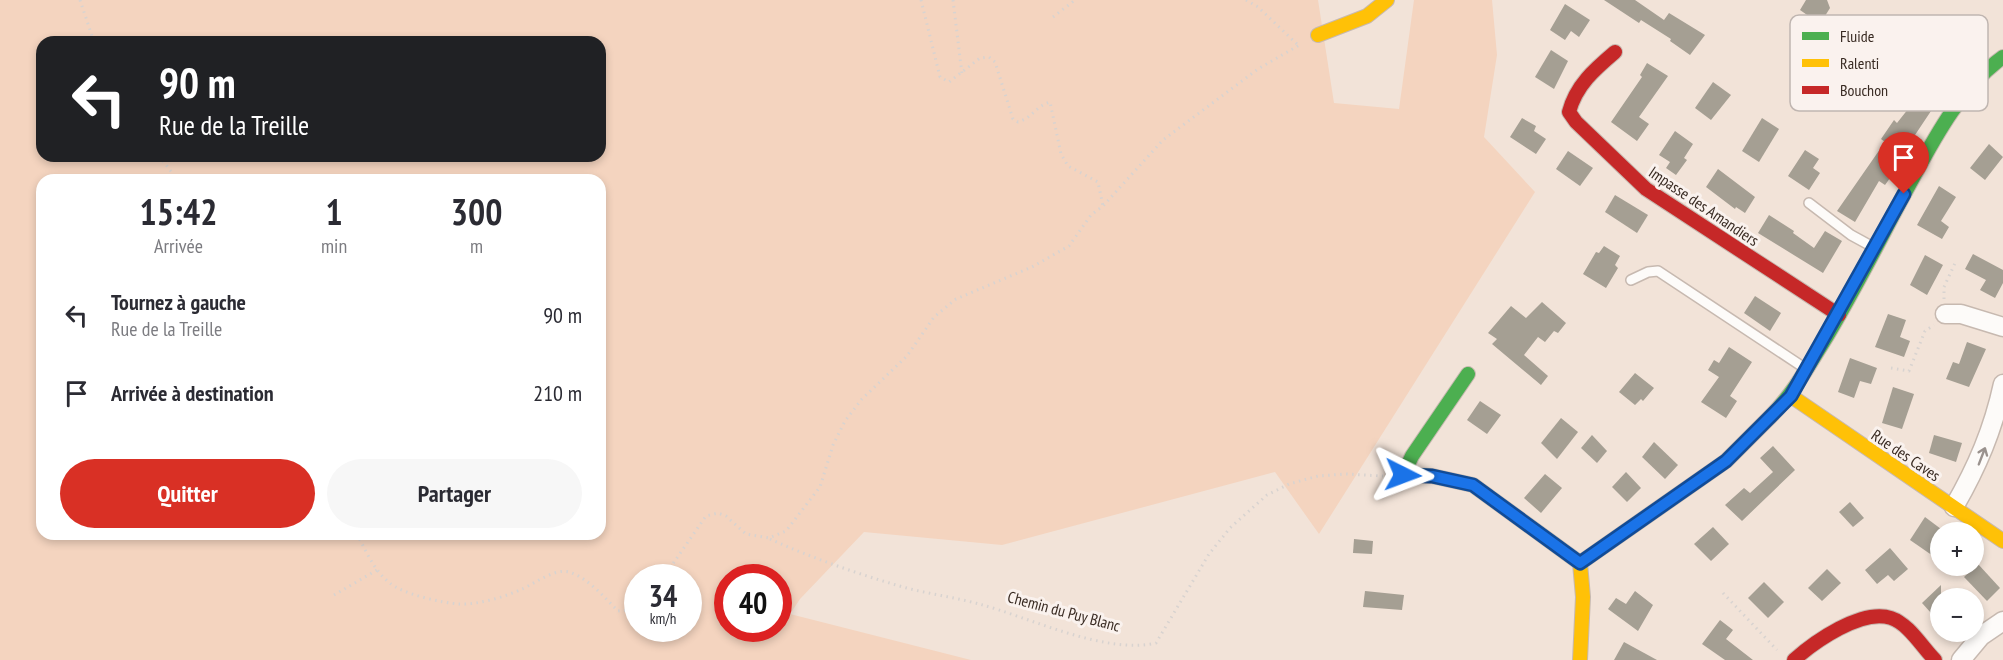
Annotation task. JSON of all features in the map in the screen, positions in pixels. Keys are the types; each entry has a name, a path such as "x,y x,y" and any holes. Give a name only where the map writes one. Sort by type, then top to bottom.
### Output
{"street":[{"path":"1318,35 1367,16 1387,0"},
{"name":"Impasse des Amandiers","path":"1615,52 1586,77 1570,103 1569,112 1575,122 1646,189 1839,315"},
{"path":"1988,68 2003,57"},
{"path":"1580,563 1726,461 1791,396 1839,315 1933,140 1953,111"},
{"path":"1945,314 1961,314 2003,327"},
{"path":"1468,374 1412,456 1403,475 1432,476 1473,485 1580,563 1583,597 1580,660"},
{"path":"1954,507 1978,466 1995,422 2003,384"},
{"name":"Rue des Caves","path":"1791,396 2003,541"},
{"path":"1788,658 1852,623 1881,616 1899,624 1935,660"},
{"path":"1961,660 1981,636 2003,621"}],"lane":[{"path":"1809,203 1851,235 1875,248"},
{"path":"1631,280 1648,272 1658,271 1808,370"}],"path":[{"path":"80,0 92,36"},
{"path":"921,0 940,77 949,82 980,58 988,57 995,62 1013,119 1018,123 1029,119 1038,106 1050,102 1061,154 1068,166 1098,182 1102,206"},
{"path":"953,0 962,74"},
{"path":"1053,17 1075,0"},
{"path":"1246,0 1258,7 1298,45"},
{"path":"769,538 786,531 820,487 833,445 844,421 862,399 907,356 934,317 956,299 1032,267 1069,246 1091,215 1102,206 1162,140 1258,69 1318,35"},
{"path":"164,162 173,174"},
{"path":"1891,368 1909,371 1925,332 1945,314 1944,287 1956,261"},
{"name":"Chemin du Puy Blanc","path":"673,564 706,516 718,513 726,516 746,534 769,538 796,551 903,587 981,604 1019,619 1094,639 1144,646 1156,643 1172,621 1203,561 1230,528 1266,495 1289,484 1318,476 1403,475"},
{"path":"360,540 377,570 391,585 431,599 460,605 519,590 554,573 571,572 592,586 618,611 624,610"},
{"path":"334,595 377,570"},
{"path":"1723,593 1788,658"}],"shaded area":[{"path":"0,0 1318,0 1334,103 1399,109 1414,0 1492,0 1497,55 1484,137 1535,192 1319,534 1275,472 1002,545 864,532 800,599 792,611 792,564 714,564 714,642 792,642 792,615 971,660 0,660"}],"building":[{"path":"1604,0 1635,0 1664,20 1669,13 1705,35 1690,55 1670,41 1671,39 1641,20 1639,23"},
{"path":"1806,0 1827,0 1830,8 1826,15 1807,15 1800,10"},
{"path":"1565,4 1590,20 1579,37 1571,31 1565,40 1550,30"},
{"path":"1551,50 1568,61 1554,89 1535,77"},
{"path":"1647,63 1668,76 1639,117 1649,124 1637,141 1611,122 1642,77 1640,75"},
{"path":"1713,82 1731,95 1711,120 1695,108"},
{"path":"1907,111 1931,111 1895,165 1898,167 1885,185 1879,181 1855,222 1837,211 1885,142 1881,139 1894,120 1897,123"},
{"path":"1522,118 1536,126 1534,131 1546,139 1536,154 1510,137"},
{"path":"1762,118 1779,129 1759,162 1742,151"},
{"path":"1675,131 1693,144 1684,158 1687,160 1676,175 1666,168 1670,162 1659,155"},
{"path":"1989,144 2003,157 1985,180 1970,168"},
{"path":"1805,150 1819,159 1813,168 1820,173 1809,190 1788,176"},
{"path":"1568,151 1593,168 1580,186 1556,169"},
{"path":"1718,169 1755,197 1745,213 1736,207 1735,209 1706,187"},
{"path":"1939,186 1956,197 1941,221 1949,227 1942,239 1917,225"},
{"path":"1615,195 1648,215 1637,233 1605,212"},
{"path":"1769,215 1794,231 1793,233 1814,248 1825,231 1842,241 1823,273 1758,233"},
{"path":"1604,246 1620,256 1615,265 1618,268 1606,288 1583,274 1596,252 1599,253"},
{"path":"1973,254 2003,270 2003,283 1995,298 1980,290 1986,280 1965,269"},
{"path":"1925,255 1943,265 1927,295 1910,285"},
{"path":"1755,296 1781,313 1770,331 1744,313"},
{"path":"1542,302 1566,323 1558,333 1554,331 1545,342 1538,337 1524,355 1548,376 1541,385 1492,344 1497,339 1488,333 1511,306 1526,318"},
{"path":"1888,314 1906,320 1900,337 1910,341 1904,357 1875,347"},
{"path":"1967,342 1986,349 1969,387 1946,379 1953,362 1959,364"},
{"path":"1729,347 1752,362 1730,396 1737,401 1726,418 1701,402 1719,377 1708,370 1714,360 1719,363"},
{"path":"1850,358 1877,368 1871,384 1860,381 1854,398 1838,392"},
{"path":"1635,373 1654,388 1643,401 1641,399 1635,405 1619,392"},
{"path":"1893,387 1914,394 1902,429 1882,423"},
{"path":"1480,401 1501,415 1487,434 1467,420"},
{"path":"1561,418 1578,432 1557,459 1541,443"},
{"path":"1592,435 1607,451 1597,463 1581,448"},
{"path":"1934,435 1962,443 1956,462 1929,453"},
{"path":"1654,442 1678,465 1665,479 1642,457"},
{"path":"1773,446 1795,470 1742,521 1725,505 1744,488 1750,493 1773,472 1760,458"},
{"path":"1626,472 1641,488 1627,502 1612,487"},
{"path":"1545,474 1562,488 1541,513 1524,498"},
{"path":"1850,502 1864,518 1853,527 1839,512"},
{"path":"1925,517 1932,522 1930,554 1910,540"},
{"path":"1713,527 1729,544 1711,561 1694,544"},
{"path":"1354,539 1373,541 1372,554 1353,553"},
{"path":"1890,548 1908,569 1894,581 1888,575 1877,584 1865,570"},
{"path":"1827,569 1841,583 1822,601 1808,588"},
{"path":"1984,571 2000,588 1987,601 1984,598 1984,588 1975,588 1964,577 1984,576"},
{"path":"1764,582 1784,602 1768,618 1748,598"},
{"path":"1365,591 1404,595 1402,610 1363,607"},
{"path":"1635,591 1653,605 1638,631 1608,609 1616,598 1626,604"},
{"path":"1930,595 1930,612 1922,603"},
{"path":"1720,620 1733,630 1726,639 1753,660 1725,660 1702,644"},
{"path":"1624,642 1657,660 1614,660"}],"traffic: fast":[{"path":"1988,70 2003,57"},
{"path":"1770,417 1794,388 1827,336 1952,111"},
{"path":"1468,374 1412,456 1403,475 1432,476 1473,485 1580,563"}],"traffic: slow":[{"path":"1318,35 1367,16 1387,0"},
{"path":"1791,396 2003,541"},
{"path":"1580,660 1583,597 1580,563 1726,461 1770,417"}],"traffic: jam":[{"path":"1615,52 1594,71 1576,94 1569,112 1576,122 1646,189 1839,315"},
{"path":"1794,660 1839,628 1866,618 1879,616 1891,618 1904,625 1935,660"}],"route":[{"path":"1403,475 1432,476 1473,485 1580,563 1632,529 1726,461 1791,396 1839,315 1904,194"}]}
